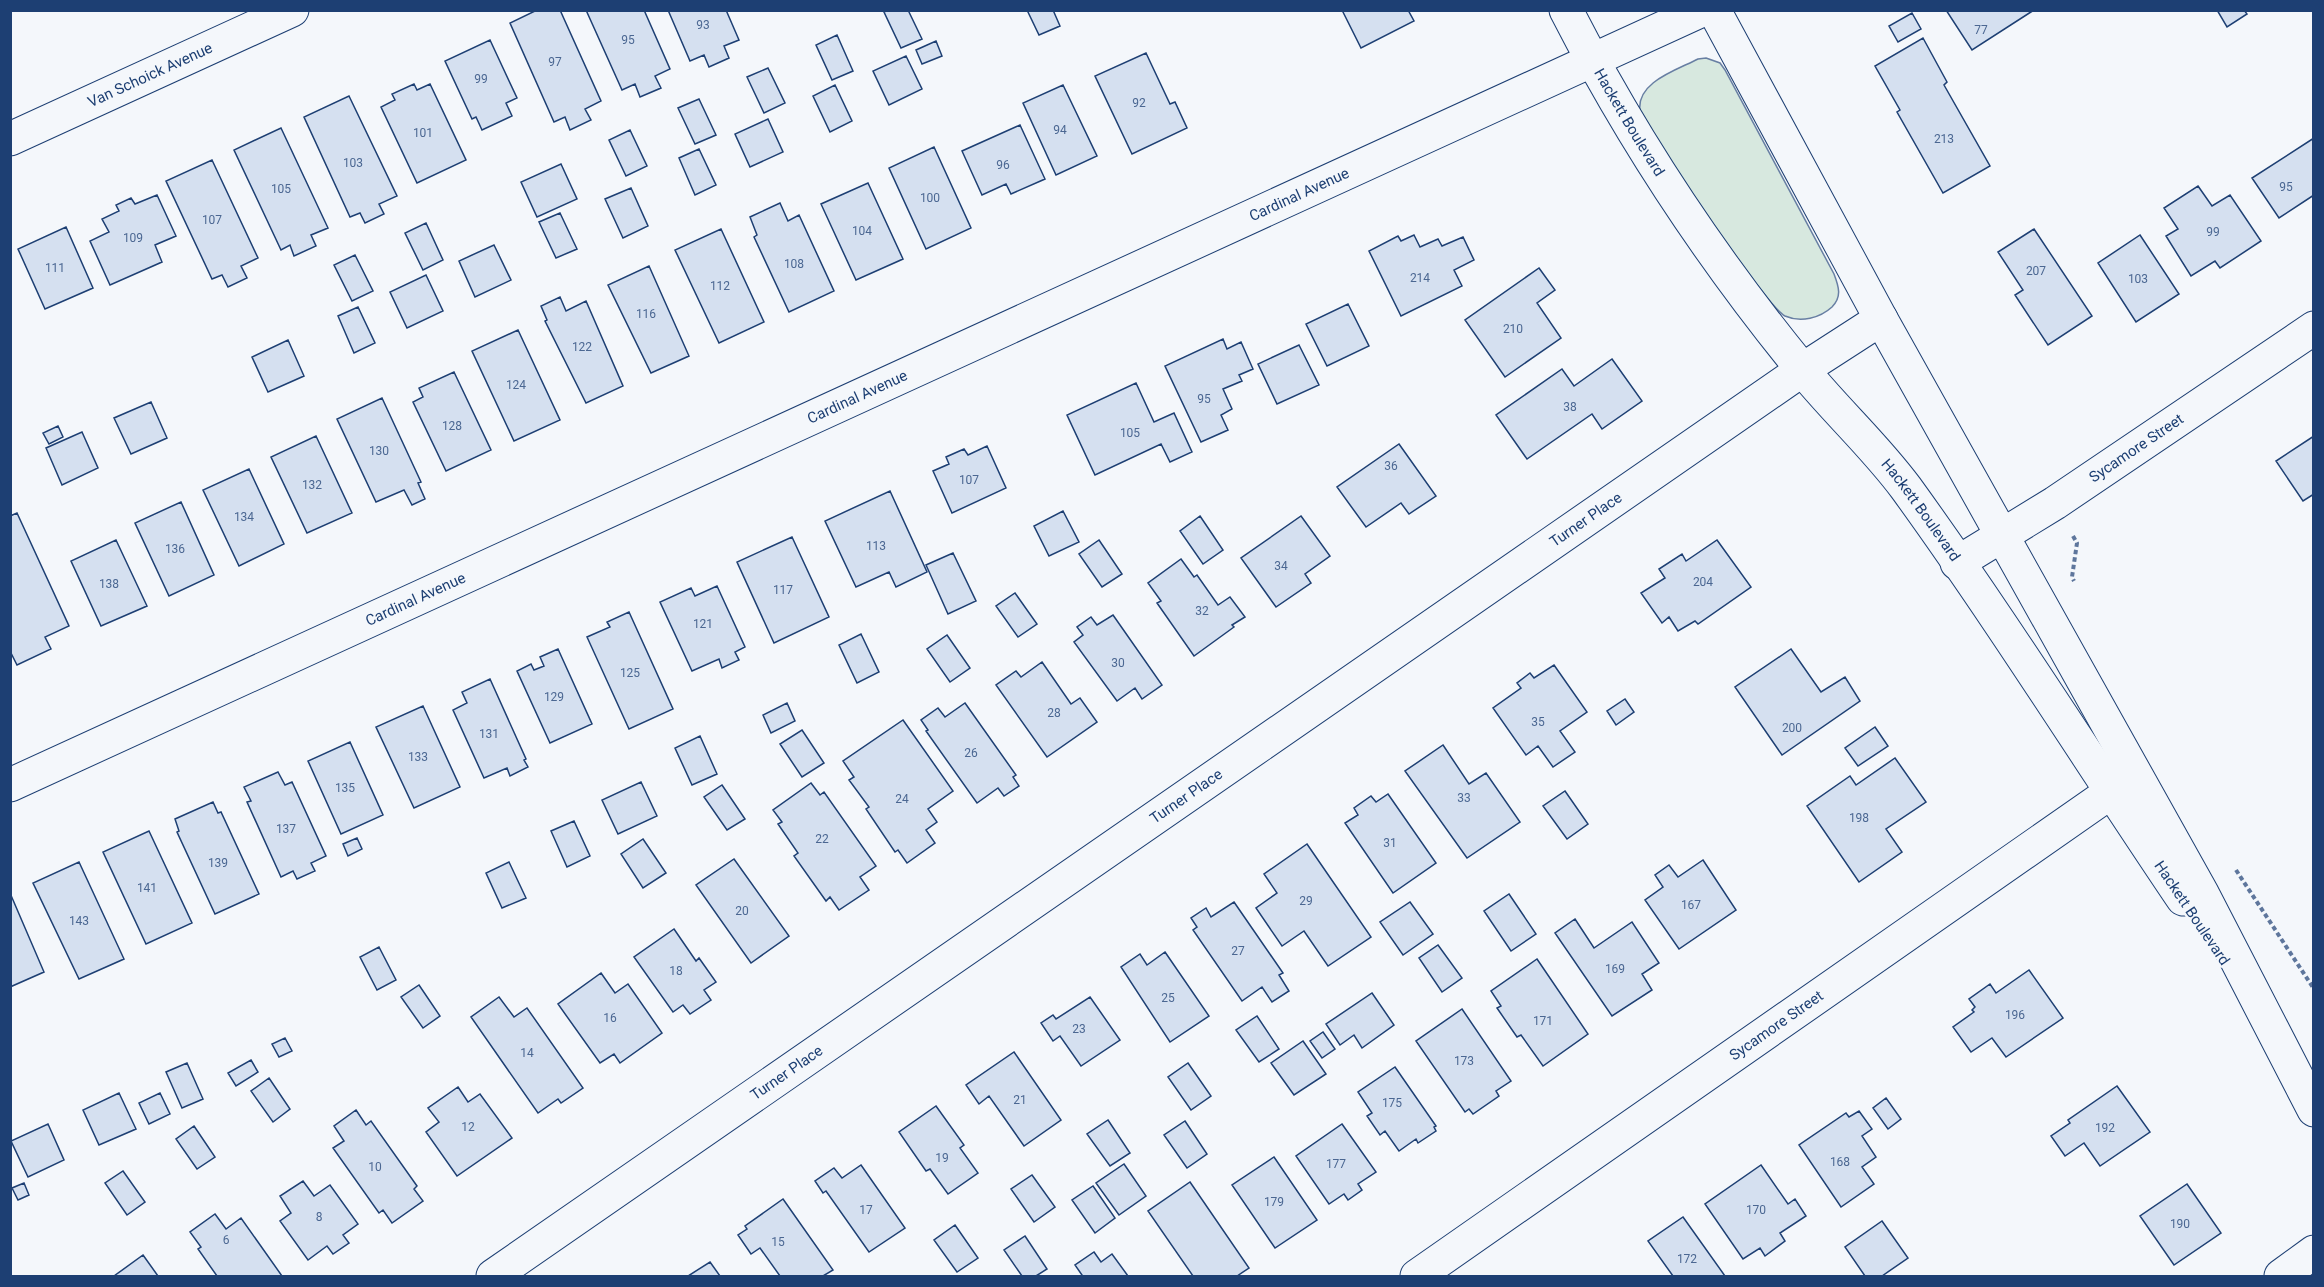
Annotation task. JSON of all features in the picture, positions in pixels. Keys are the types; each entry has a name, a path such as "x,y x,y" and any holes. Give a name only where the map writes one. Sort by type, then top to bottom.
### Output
{"street":[{"name":"Van Schoick Avenue","path":"10,139 292,10"},
{"name":"Hackett Boulevard","path":"1566,10 1591,60 1653,161 1722,265 1802,370 1891,470 2123,784"},
{"name":"Cardinal Avenue","path":"10,785 1702,10"},
{"name":"Hackett Boulevard","path":"1714,10 2002,537 2123,784 2310,1094"},
{"name":"Turner Place","path":"493,1276 1802,370 1881,319"},
{"name":"Sycamore Street","path":"1958,563 2002,537 2313,328"},
{"name":"Sycamore Street","path":"1417,1276 2123,784"},
{"path":"2281,1276 2313,1252"}],"path":[{"path":"2072,534 2077,543 2073,577 2078,587"},
{"path":"2233,865 2313,989"}],"shaded area":[{"path":"1706,58 1720,63 1725,70 1834,274 1838,296 1832,307 1822,314 1804,319 1791,318 1785,316 1774,306 1710,220 1640,111 1640,101 1644,92 1651,85 1698,59"}],"building":[{"path":"537,10 560,10 601,101 585,109 591,120 570,130 565,117 554,122 510,23"},
{"path":"586,10 644,10 670,69 655,76 661,88 640,97 635,84 622,90"},
{"path":"668,10 726,10 739,40 724,46 729,58 709,67 704,55 690,61"},
{"path":"908,10 922,39 901,48 884,12"},
{"path":"1027,10 1053,10 1060,26 1039,35"},
{"path":"1342,10 1408,10 1414,21 1361,48"},
{"path":"1946,10 2034,10 1972,50"},
{"path":"2217,10 2244,10 2247,14 2227,27"},
{"path":"1912,13 1921,29 1898,42 1889,26"},
{"path":"837,35 853,71 832,80 816,45"},
{"path":"1923,38 1947,82 1944,85 1990,166 1943,193 1897,112 1900,110 1875,66"},
{"path":"490,40 517,98 506,103 512,116 482,130 476,117 472,119 445,61"},
{"path":"936,41 942,56 922,64 916,50"},
{"path":"1146,53 1170,104 1175,102 1187,128 1132,154 1095,76"},
{"path":"906,56 922,89 889,105 873,71"},
{"path":"768,68 785,103 764,113 747,77"},
{"path":"414,84 417,90 430,84 466,160 417,183 381,107 395,100 392,94"},
{"path":"835,85 852,121 830,132 813,96"},
{"path":"1063,85 1097,156 1056,175 1023,103"},
{"path":"349,96 397,196 379,204 384,214 365,223 360,213 350,217 304,117"},
{"path":"699,99 716,135 695,144 678,108"},
{"path":"768,119 783,152 750,167 735,134"},
{"path":"1020,125 1045,179 1011,194 1006,184 982,195 962,151"},
{"path":"281,128 328,228 311,235 316,246 294,256 290,245 281,250 234,150"},
{"path":"630,130 647,166 626,176 609,140"},
{"path":"2314,138 2314,195 2279,218 2252,178"},
{"path":"934,147 971,228 926,249 889,168"},
{"path":"699,149 716,185 695,195 679,158"},
{"path":"212,160 258,258 241,266 247,278 228,287 222,275 212,279 166,181"},
{"path":"561,164 577,199 537,217 521,182"},
{"path":"868,183 903,259 856,280 821,204"},
{"path":"2198,186 2212,206 2230,195 2261,241 2220,268 2215,261 2191,276 2166,236 2178,229 2164,208"},
{"path":"631,188 648,226 623,238 605,199"},
{"path":"157,195 176,236 155,245 162,262 110,285 90,241 109,232 102,219 119,211 116,205 131,198 135,204"},
{"path":"780,203 788,221 799,215 834,291 789,312 754,237 757,235 750,217"},
{"path":"560,213 577,249 556,258 539,222"},
{"path":"426,223 443,260 423,270 405,233"},
{"path":"66,227 93,288 45,309 18,249"},
{"path":"721,229 764,322 719,343 675,250"},
{"path":"2034,229 2092,316 2048,345 2015,295 2023,290 1998,252"},
{"path":"1414,235 1420,247 1438,239 1442,246 1463,237 1474,260 1454,270 1462,286 1401,316 1369,251 1398,236 1401,241"},
{"path":"2140,235 2179,294 2136,322 2098,263"},
{"path":"494,245 511,280 475,297 459,261"},
{"path":"355,255 373,291 352,301 334,265"},
{"path":"649,266 689,356 651,373 608,285"},
{"path":"1539,268 1555,290 1537,303 1561,338 1505,377 1465,320"},
{"path":"426,275 443,311 407,328 390,292"},
{"path":"560,297 566,311 586,301 623,386 586,403 545,321 547,320 541,306"},
{"path":"1348,304 1369,346 1327,366 1306,324"},
{"path":"358,307 375,343 354,353 338,316"},
{"path":"518,330 560,420 514,441 472,351"},
{"path":"1223,339 1227,349 1241,342 1253,369 1239,375 1242,381 1223,389 1232,409 1221,415 1228,430 1201,442 1165,366"},
{"path":"288,340 304,376 268,392 252,357"},
{"path":"1299,345 1319,385 1277,404 1258,364"},
{"path":"1612,359 1642,401 1602,429 1592,414 1527,459 1496,415 1562,369 1574,386"},
{"path":"454,372 491,450 446,471 413,402 423,397 419,388"},
{"path":"1136,383 1154,422 1174,413 1192,452 1170,462 1161,444 1095,475 1067,415"},
{"path":"382,398 421,482 418,483 425,499 412,505 404,490 376,502 337,419"},
{"path":"151,402 167,438 131,454 114,418"},
{"path":"58,426 63,437 49,444 43,433"},
{"path":"82,432 98,468 62,485 46,448"},
{"path":"316,436 352,513 307,533 271,457"},
{"path":"2314,436 2314,494 2303,501 2276,461"},
{"path":"1399,444 1436,496 1409,514 1401,503 1366,527 1337,487"},
{"path":"987,446 1006,488 952,513 933,471 949,464 946,457 964,449 968,455"},
{"path":"249,469 284,544 239,566 203,490"},
{"path":"890,491 927,572 896,587 889,572 856,587 825,521"},
{"path":"181,502 214,575 169,596 135,523"},
{"path":"1063,511 1079,542 1049,556 1034,526"},
{"path":"17,513 69,626 45,637 51,649 17,665 10,651 10,516"},
{"path":"1200,516 1223,550 1203,564 1180,531"},
{"path":"1301,516 1330,556 1305,574 1311,583 1276,607 1241,558"},
{"path":"792,537 829,617 774,643 737,562"},
{"path":"116,540 147,606 101,626 71,561"},
{"path":"1099,540 1122,574 1102,587 1079,554"},
{"path":"1717,540 1751,587 1698,624 1695,621 1678,631 1669,617 1662,623 1641,593 1665,578 1659,569 1682,554 1686,561"},
{"path":"953,553 976,601 948,614 926,565"},
{"path":"1181,559 1194,577 1197,575 1218,605 1230,597 1245,617 1194,656 1157,603 1161,601 1148,583"},
{"path":"717,586 745,647 735,652 739,660 722,668 719,659 692,671 660,602 691,588 695,596"},
{"path":"1015,593 1037,624 1018,637 996,606"},
{"path":"629,612 673,709 629,729 587,637 610,627 607,622"},
{"path":"1113,615 1162,685 1142,699 1135,688 1117,701 1074,642 1083,635 1077,627 1091,617 1097,625"},
{"path":"861,634 879,672 857,683 839,645"},
{"path":"947,635 970,668 950,682 927,649"},
{"path":"558,649 592,724 550,743 517,671 531,664 534,670 544,666 540,657"},
{"path":"1791,649 1821,692 1845,677 1860,701 1782,755 1735,687"},
{"path":"1042,662 1071,704 1080,698 1097,722 1047,757 996,685 1016,671 1021,677"},
{"path":"1554,665 1587,712 1560,731 1575,752 1553,767 1538,746 1526,755 1493,708 1521,688 1517,683 1530,673 1534,678"},
{"path":"490,679 528,767 510,776 507,768 484,778 453,710 467,703 462,692"},
{"path":"1625,699 1634,712 1616,725 1607,711"},
{"path":"787,703 795,721 771,733 763,715"},
{"path":"965,703 1016,775 1013,777 1019,786 1004,796 998,788 977,803 926,731 928,730 921,720 938,708 945,717"},
{"path":"423,706 460,787 414,808 376,727"},
{"path":"903,720 953,791 928,809 937,822 926,830 935,843 907,863 898,850 895,852 866,809 869,807 849,780 854,777 843,761"},
{"path":"1875,727 1888,746 1858,766 1845,748"},
{"path":"802,730 824,763 802,777 780,744"},
{"path":"700,736 717,774 692,785 675,748"},
{"path":"350,742 383,815 341,834 308,761"},
{"path":"1443,745 1469,784 1486,773 1520,822 1467,858 1405,771"},
{"path":"1895,758 1926,802 1886,829 1902,852 1859,882 1807,806 1850,776 1856,785"},
{"path":"278,772 285,785 292,782 326,856 311,863 315,871 297,879 293,871 281,877 247,802 251,801 244,787"},
{"path":"641,782 657,816 618,834 602,800"},
{"path":"811,783 820,795 824,792 876,866 860,877 869,890 839,910 830,897 826,901 794,856 798,853 778,824 782,822 773,810"},
{"path":"722,785 745,819 727,830 704,797"},
{"path":"1565,791 1588,824 1567,839 1543,806"},
{"path":"1388,794 1436,863 1393,893 1345,823 1358,815 1354,808 1371,796 1376,802"},
{"path":"213,802 218,813 221,812 259,894 215,914 177,832 179,831 175,819"},
{"path":"574,821 590,856 567,867 551,831"},
{"path":"149,831 192,923 146,944 103,852"},
{"path":"357,838 362,849 348,856 343,844"},
{"path":"643,839 666,873 643,888 621,854"},
{"path":"1307,844 1371,937 1328,966 1304,931 1282,946 1256,908 1277,893 1264,874"},
{"path":"734,859 789,936 751,963 696,885"},
{"path":"1703,860 1736,910 1679,949 1645,900 1663,887 1655,875 1669,865 1678,877"},
{"path":"79,862 124,959 79,979 33,883"},
{"path":"509,862 526,898 502,908 486,873"},
{"path":"10,893 44,972 10,987"},
{"path":"1509,894 1536,934 1511,951 1484,911"},
{"path":"1234,902 1283,973 1279,975 1289,991 1272,1002 1262,987 1242,1001 1193,930 1197,927 1191,918 1206,908 1211,917"},
{"path":"1410,902 1433,934 1403,955 1380,922"},
{"path":"1575,919 1594,948 1632,922 1659,963 1642,974 1652,990 1612,1016 1555,933"},
{"path":"674,929 696,961 699,958 716,982 704,990 711,1000 690,1014 683,1005 673,1012 634,957"},
{"path":"1438,945 1462,978 1442,992 1419,958"},
{"path":"379,947 396,980 377,990 360,957"},
{"path":"1165,952 1209,1016 1170,1042 1121,967 1140,954 1147,965"},
{"path":"1537,959 1588,1034 1543,1066 1521,1035 1517,1037 1497,1008 1501,1006 1491,991"},
{"path":"2029,970 2063,1018 2006,1057 1992,1038 1971,1052 1953,1027 1974,1012 1972,1010 1975,1007 1969,999 1990,984 1996,993"},
{"path":"601,973 615,993 628,984 662,1033 620,1063 614,1054 600,1063 558,1004"},
{"path":"419,985 440,1016 423,1028 401,997"},
{"path":"1372,993 1394,1025 1362,1048 1354,1035 1340,1045 1326,1024"},
{"path":"499,997 514,1017 527,1008 583,1088 561,1103 558,1099 538,1113 471,1017"},
{"path":"1090,997 1120,1040 1081,1066 1060,1036 1053,1041 1041,1023 1053,1015 1056,1019"},
{"path":"1462,1009 1511,1081 1496,1091 1499,1096 1473,1114 1469,1109 1465,1112 1416,1041"},
{"path":"1257,1016 1279,1049 1259,1062 1236,1030"},
{"path":"1323,1032 1335,1049 1322,1058 1310,1041"},
{"path":"285,1038 292,1051 279,1057 272,1044"},
{"path":"1303,1041 1326,1074 1294,1095 1271,1063"},
{"path":"1014,1052 1061,1120 1024,1146 989,1096 979,1104 966,1085"},
{"path":"251,1060 258,1072 236,1086 228,1073"},
{"path":"187,1063 203,1099 182,1108 166,1072"},
{"path":"1188,1063 1211,1096 1191,1110 1168,1077"},
{"path":"1395,1067 1436,1126 1434,1127 1436,1131 1418,1143 1416,1139 1399,1151 1385,1131 1380,1135 1367,1116 1372,1113 1358,1092"},
{"path":"269,1078 290,1109 273,1122 251,1091"},
{"path":"2117,1086 2150,1132 2100,1166 2084,1143 2065,1156 2051,1136 2070,1123 2068,1120"},
{"path":"458,1087 468,1102 480,1094 512,1138 457,1176 426,1132 439,1122 428,1108"},
{"path":"119,1093 136,1129 99,1145 83,1110"},
{"path":"160,1093 170,1114 149,1124 139,1103"},
{"path":"1886,1098 1901,1119 1888,1129 1873,1108"},
{"path":"936,1106 964,1145 960,1148 978,1173 948,1194 930,1169 926,1171 899,1132"},
{"path":"356,1110 366,1125 371,1121 417,1186 414,1189 423,1201 392,1223 383,1210 379,1213 333,1148 344,1141 334,1126"},
{"path":"1859,1111 1872,1129 1862,1136 1876,1157 1862,1167 1874,1184 1841,1207 1799,1145 1846,1113 1849,1117"},
{"path":"1108,1120 1130,1153 1110,1166 1087,1134"},
{"path":"1185,1121 1207,1154 1187,1168 1164,1135"},
{"path":"48,1124 64,1160 28,1177 11,1141"},
{"path":"1342,1124 1376,1172 1358,1184 1362,1190 1348,1200 1344,1194 1329,1204 1296,1156"},
{"path":"194,1126 215,1157 197,1169 176,1139"},
{"path":"1274,1157 1317,1220 1275,1248 1232,1185"},
{"path":"1124,1164 1146,1196 1119,1215 1096,1183"},
{"path":"861,1165 905,1228 869,1252 826,1191 823,1193 815,1181 834,1168 842,1178"},
{"path":"1761,1165 1788,1204 1795,1199 1806,1216 1780,1233 1785,1241 1765,1256 1760,1248 1743,1259 1705,1204"},
{"path":"123,1171 145,1202 127,1215 105,1183"},
{"path":"1032,1175 1055,1207 1034,1222 1011,1189"},
{"path":"303,1181 314,1196 330,1185 358,1224 343,1235 349,1243 333,1254 327,1246 308,1260 280,1221 291,1213 280,1196"},
{"path":"1190,1182 1249,1268 1237,1276 1193,1276 1148,1211"},
{"path":"24,1183 29,1195 18,1200 12,1188"},
{"path":"2187,1184 2221,1233 2174,1265 2140,1216"},
{"path":"1093,1186 1115,1218 1095,1233 1072,1200"},
{"path":"783,1199 833,1270 823,1276 780,1276 760,1248 751,1254 738,1235 747,1229 745,1226"},
{"path":"215,1214 226,1229 241,1218 282,1276 217,1276 198,1249 201,1247 190,1232"},
{"path":"1683,1217 1725,1276 1673,1276 1648,1241"},
{"path":"1882,1221 1908,1258 1882,1276 1865,1276 1845,1247"},
{"path":"955,1225 978,1258 957,1272 934,1240"},
{"path":"1025,1236 1047,1269 1036,1276 1022,1276 1004,1250"},
{"path":"1094,1252 1101,1262 1112,1254 1128,1276 1080,1276 1082,1275 1075,1265"},
{"path":"143,1255 158,1276 114,1276"},
{"path":"710,1262 720,1276 688,1276"}]}
